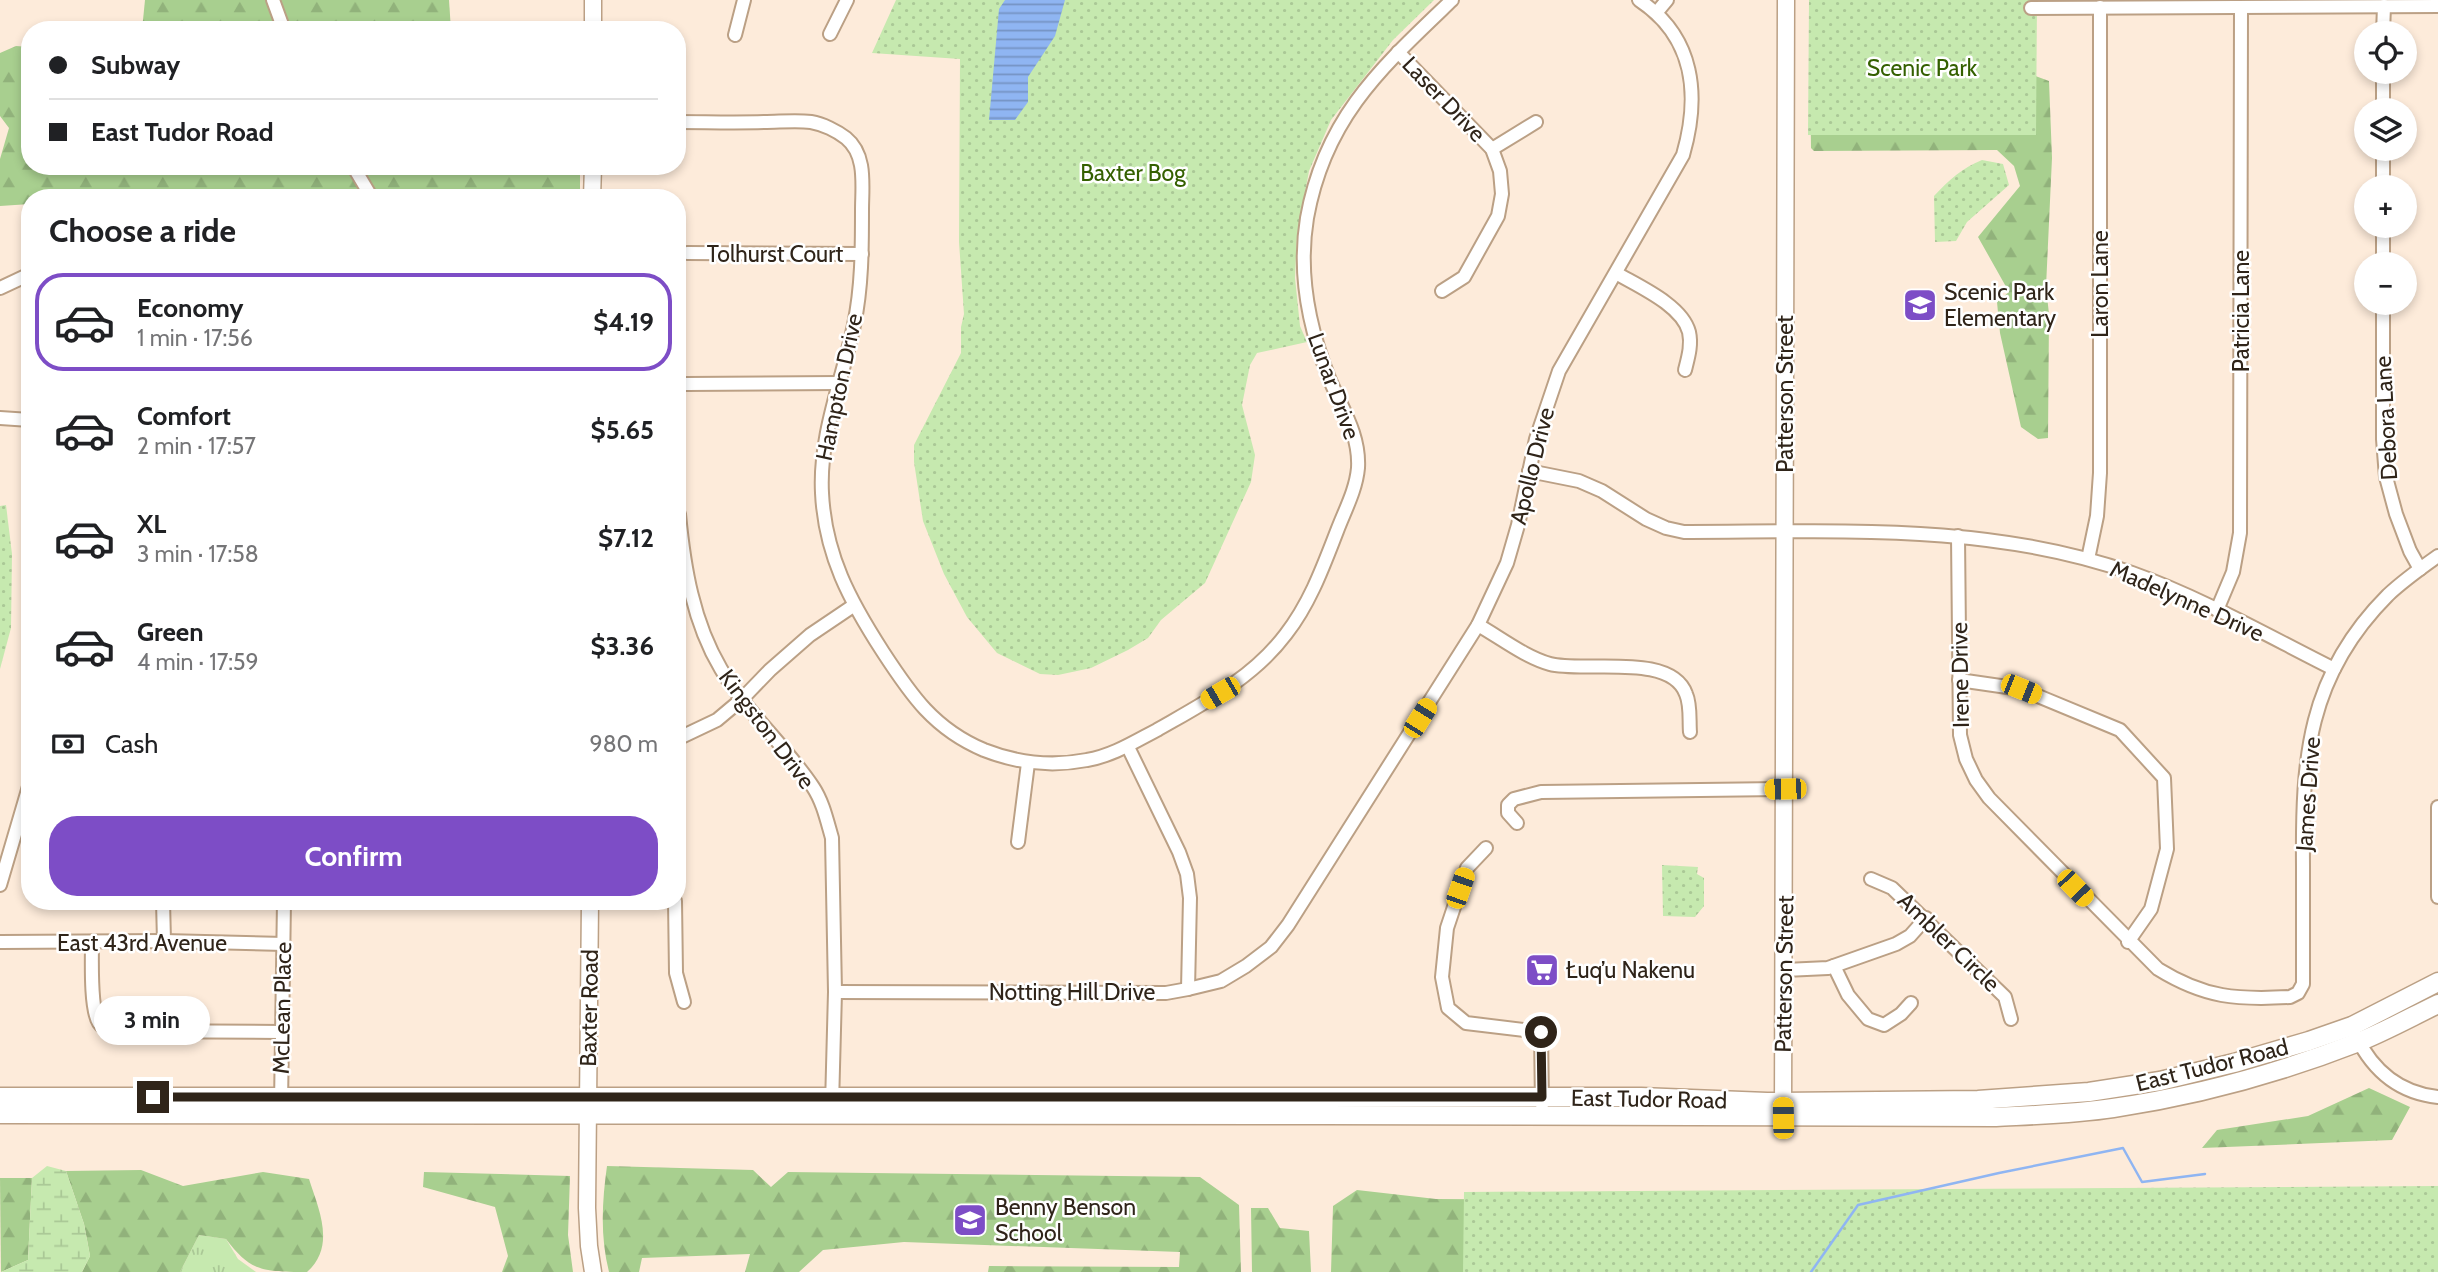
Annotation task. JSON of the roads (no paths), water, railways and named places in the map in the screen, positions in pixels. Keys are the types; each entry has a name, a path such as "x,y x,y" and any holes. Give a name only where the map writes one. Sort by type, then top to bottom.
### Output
{"main road":[{"name":"East Tudor Road","path":"2355,1034 2438,982"},
{"name":"East Tudor Road","path":"0,1097 281,1105 1542,1106 1641,1097 1783,1110 2089,1092 2160,1081 2355,1034 2438,1004"},
{"name":"East Tudor Road","path":"0,1114 281,1105"}],"street":[{"path":"273,0 281,21"},
{"path":"593,0 593,21"},
{"path":"735,35 744,0"},
{"path":"830,34 847,0"},
{"name":"Lunar Drive","path":"1028,763 1063,764 1093,760 1128,747 1226,690 1271,652 1288,632 1316,585 1355,487 1358,464 1356,438 1321,356 1305,290 1306,222 1314,186 1345,115 1369,82 1452,0"},
{"name":"Apollo Drive","path":"1287,925 1478,625 1507,564 1545,405 1559,371 1683,156 1690,132 1692,79 1673,33 1657,12 1639,0"},
{"path":"1657,12 1667,0"},
{"name":"Patterson Street","path":"1783,1110 1786,0"},
{"path":"2384,6 2384,21"},
{"path":"2031,8 2438,6"},
{"name":"Laron Lane","path":"2088,559 2097,516 2101,473 2101,7"},
{"name":"Patricia Lane","path":"2217,610 2233,572 2240,533 2241,8"},
{"name":"Laser Drive","path":"1398,52 1492,149 1500,171 1502,194 1498,216 1464,276 1441,291"},
{"name":"Hampton Drive","path":"686,122 810,122 843,135 853,145 859,157 862,174 862,254 855,321 826,429 822,463 826,530 837,568 853,606 905,687 929,716 963,741 1001,757 1028,763"},
{"path":"1492,149 1536,122"},
{"name":"Tolhurst Court","path":"687,253 862,254"},
{"path":"1616,273 1668,304 1683,319 1689,331 1690,347 1685,370"},
{"path":"0,288 21,279"},
{"name":"Debora Lane","path":"2383,315 2383,439 2386,477 2396,514 2420,569"},
{"path":"686,384 839,383"},
{"path":"0,418 21,419"},
{"name":"Madelynne Drive","path":"1529,471 1579,481 1602,491 1646,519 1684,532 1958,536 2048,549 2132,573 2217,610 2334,669"},
{"name":"Irene Drive","path":"1958,536 1960,735 1966,759 1976,780 2005,816 2158,970 2204,992 2232,998 2290,997 2298,993"},
{"name":"James Drive","path":"2298,993 2303,984 2304,775 2315,714 2334,669 2351,639 2368,617 2389,594 2438,556"},
{"name":"Kingston Drive","path":"686,569 693,602 706,639 721,669 815,789 832,838 835,992 832,1106"},
{"path":"686,735 716,720 810,635 853,606"},
{"path":"1478,625 1549,663 1566,667 1633,666 1657,670 1680,683 1687,695 1690,732"},
{"path":"1959,680 2021,689 2120,730 2164,778 2167,849 2151,909 2128,942"},
{"path":"1128,747 1187,874 1190,898 1188,989"},
{"path":"1018,842 1028,763"},
{"path":"1517,823 1508,813 1508,805 1514,799 1541,792 1785,789"},
{"path":"2438,807 2438,897"},
{"path":"0,880 21,812"},
{"path":"1486,848 1467,869 1447,928 1442,977 1448,1008 1466,1023 1541,1032 1542,1106"},
{"name":"Ambler Circle","path":"1871,879 1892,888 1926,918 2005,997 2011,1019"},
{"path":"163,910 164,941"},
{"name":"McLean Place","path":"281,1105 284,910"},
{"name":"Baxter Road","path":"590,910 587,1208 593,1272"},
{"path":"676,910 676,973 684,1002"},
{"path":"1785,970 1834,966 1896,944 1909,936 1926,918"},
{"name":"Notting Hill Drive","path":"835,992 1166,993 1221,981 1246,967 1271,947 1287,925"},
{"name":"East 43rd Avenue","path":"0,942 164,941 284,944"},
{"path":"92,942 95,1006 99,1023 106,1029 127,1032 282,1032"},
{"path":"1834,966 1848,995 1868,1019 1884,1025 1901,1014 1911,1003"},
{"path":"2355,1034 2377,1069 2396,1084 2420,1095 2438,1097"}],"water":[{"path":"1005,0 1065,0 1055,36 1028,77 1028,102 1015,120 989,120 999,9"}],"waterway":[{"path":"1811,1272 1858,1205 2123,1148 2142,1182 2205,1174"}],"place":[{"name":"Scenic Park Elementary","path":"1920,305"},
{"name":"Łuq’u Nakenu","path":"1542,970"},
{"name":"Benny Benson School","path":"970,1220"}],"park label":[{"name":"Scenic Park","path":"1922,68"},
{"name":"Baxter Bog","path":"1133,173"}]}
